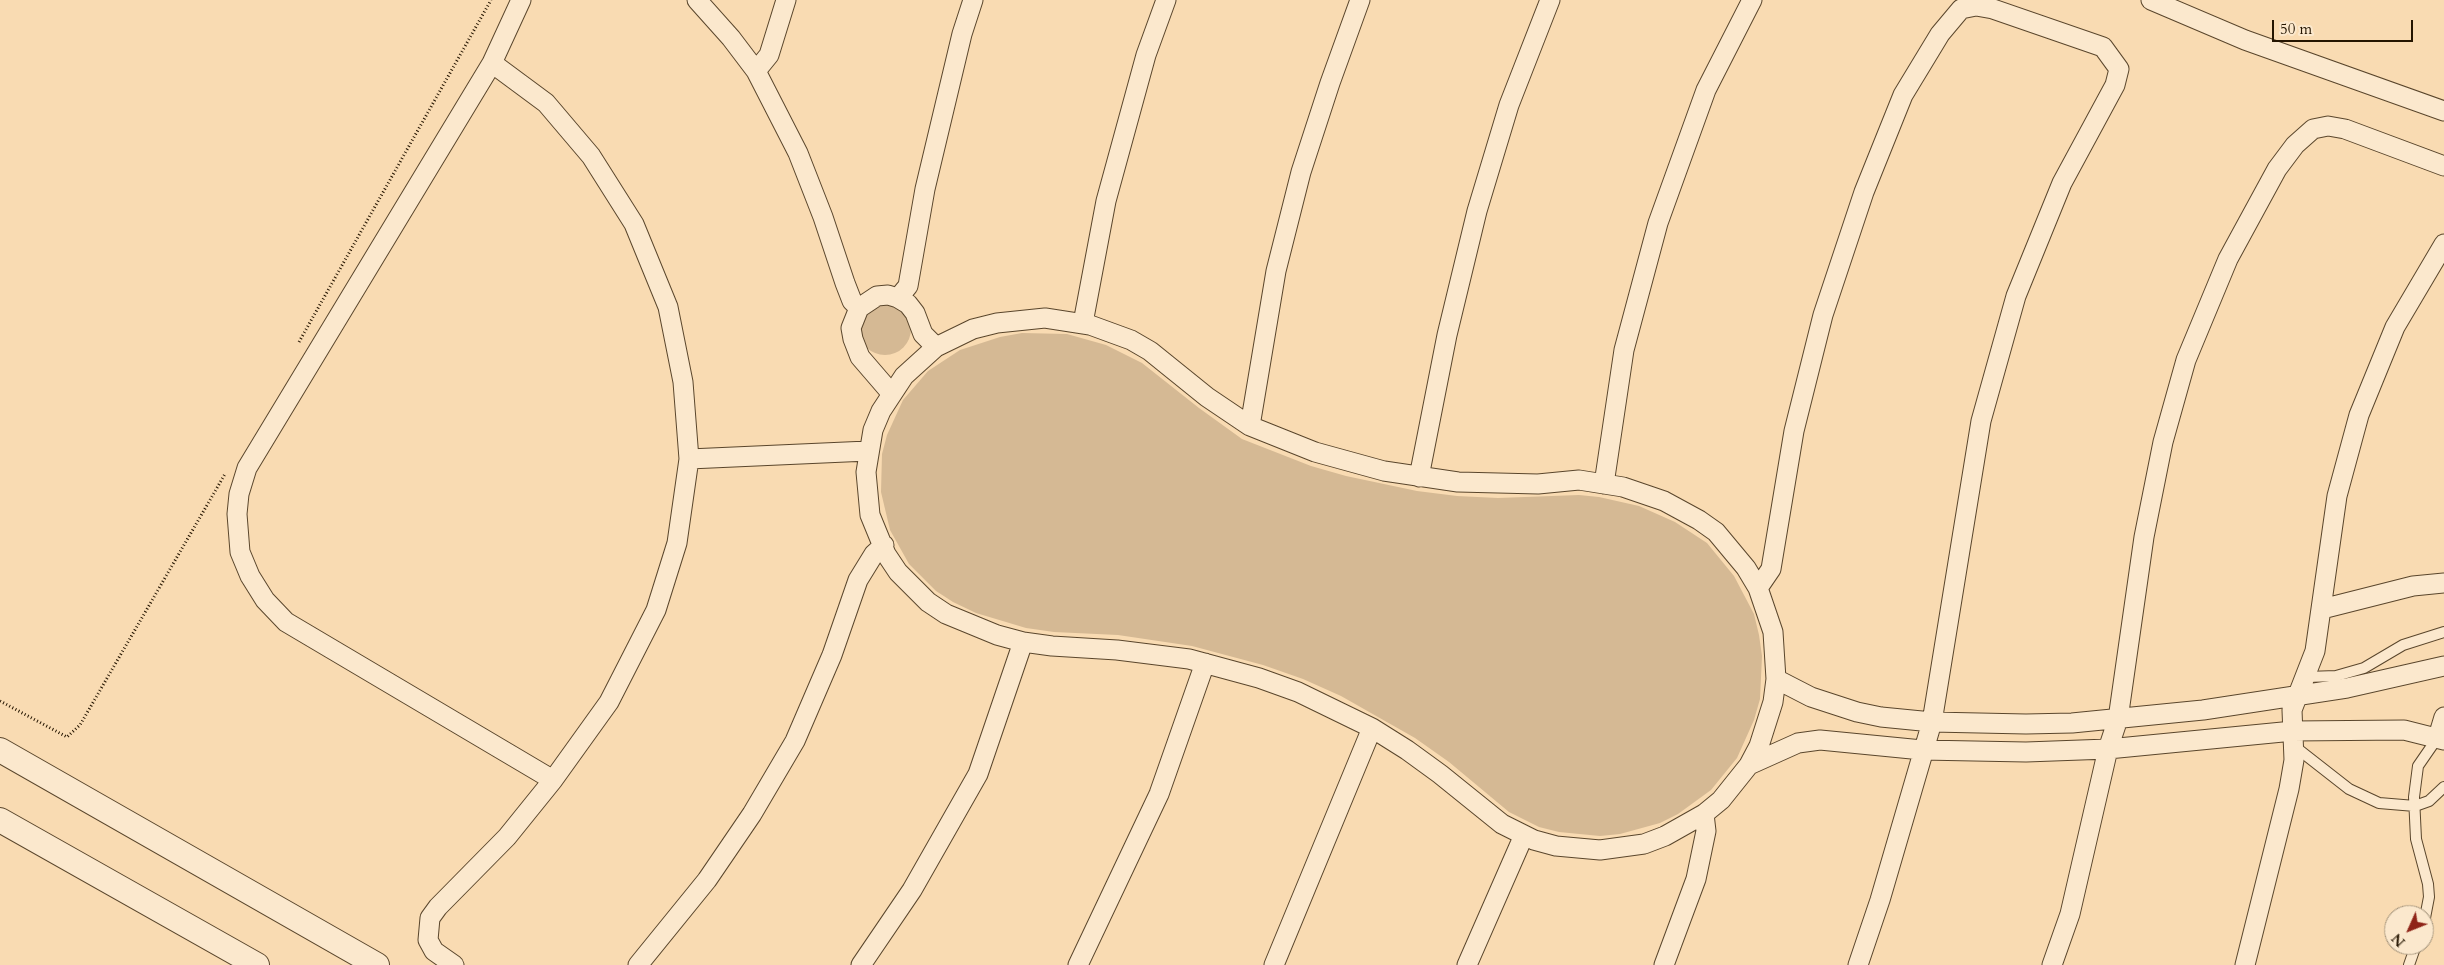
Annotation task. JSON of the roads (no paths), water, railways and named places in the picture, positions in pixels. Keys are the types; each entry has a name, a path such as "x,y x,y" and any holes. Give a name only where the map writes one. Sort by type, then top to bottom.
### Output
{"street":[{"path":"521,0 492,63 247,468 239,494 237,514 240,552 250,576 265,600 286,622 553,780"},
{"path":"697,0 731,38 756,71 798,153 824,217 845,283 852,300 859,308"},
{"path":"756,71 769,55 786,0"},
{"path":"898,298 908,286 925,189 962,34 973,0"},
{"path":"1083,323 1106,201 1146,54 1166,0"},
{"path":"1250,426 1276,271 1301,172 1360,0"},
{"path":"1419,478 1446,335 1477,211 1509,105 1550,0"},
{"path":"1604,484 1624,350 1658,223 1706,90 1752,0"},
{"path":"2151,0 2245,40 2444,111"},
{"path":"1758,588 1771,569 1794,431 1823,315 1864,192 1903,95 1940,34 1961,9 1976,6 1993,9 2103,48 2119,69 2115,85 2062,183 2019,288 1980,421 1932,722 1922,750 1880,900 1858,965"},
{"path":"454,965 434,951 428,940 430,918 438,907 507,837 553,780 609,702 656,610 677,543 689,459 683,382 668,307 634,224 591,156 546,103 492,63"},
{"path":"2052,965 2070,914 2108,749 2118,719 2144,537 2163,442 2186,360 2228,260 2277,169 2295,145 2313,130 2328,126 2344,129 2444,166"},
{"path":"2245,965 2289,789 2294,738 2292,710 2307,678 2315,651 2338,496 2359,414 2395,327 2444,244"},
{"path":"891,392 860,357 853,339 851,328 859,308 877,296 888,295 898,298 908,304 915,313 923,334 936,348"},
{"path":"1045,318 1083,323 1111,332 1150,351 1207,397 1250,426 1281,440 1332,458 1419,478 1498,484 1579,480 1604,484 1644,493 1699,520 1716,532 1732,549 1758,588 1773,632 1776,679 1768,724 1749,765 1721,800 1704,814 1665,836 1623,848 1578,850 1556,846 1524,835 1502,824 1440,774 1372,728 1298,692 1259,678 1205,663 1153,654 1023,642 971,626 946,614 928,602 898,572 886,554 884,545 870,515 867,494 868,451 881,411 891,392 914,366 936,348 960,335 997,323 1045,318"},
{"path":"689,459 868,451"},
{"path":"638,965 707,880 752,814 790,749 832,655 858,580 874,554 884,545"},
{"path":"2322,609 2413,586 2444,583"},
{"path":"861,965 912,890 978,774 1023,642"},
{"path":"1078,965 1159,794 1205,663"},
{"path":"1776,679 1811,697 1857,712 1932,722 2026,724 2118,719 2203,710 2400,678 2444,666"},
{"path":"1749,765 1798,743 1820,740 1922,750 2026,752 2108,749 2404,730 2441,738 2444,718"},
{"path":"1274,965 1372,728"},
{"path":"0,750 377,965"},
{"path":"1664,965 1696,879 1706,831 1704,814"},
{"path":"0,820 257,965"},
{"path":"1468,965 1524,835"}],"lane":[{"path":"2307,678 2336,676 2364,668 2404,645 2444,632"},
{"path":"2294,738 2348,789 2380,803 2415,806 2428,801 2444,787"},
{"path":"2427,905 2428,884 2416,839 2414,797 2418,766 2425,753 2441,738"}]}
